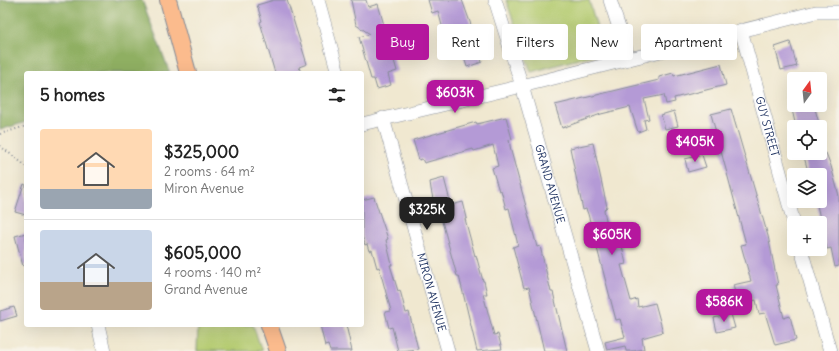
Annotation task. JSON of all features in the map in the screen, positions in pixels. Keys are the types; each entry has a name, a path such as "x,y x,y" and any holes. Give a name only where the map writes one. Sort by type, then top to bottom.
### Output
{"main road":[{"path":"168,0 187,71"},
{"path":"269,327 278,351"}],"street":[{"path":"318,0 337,71"},
{"name":"GRAND AVENUE","path":"496,0 598,351"},
{"path":"610,0 618,24"},
{"path":"633,58 816,12 839,12"},
{"name":"GUY STREET","path":"744,29 792,216"},
{"path":"364,123 625,60"},
{"name":"MIRON AVENUE","path":"383,118 448,351"},
{"path":"803,256 830,351"},
{"path":"98,327 104,351"}],"path":[{"path":"0,134 24,127"},
{"path":"0,146 24,164"}],"green space":[{"path":"0,0 142,0 169,71 24,71 24,123 0,130"},
{"path":"506,0 589,0 596,24 576,24 576,60 531,72 527,60 568,60 568,24 514,24"},
{"path":"198,327 254,327 262,351 197,351"}],"building":[{"path":"274,0 287,0 307,64 299,67 300,71 274,71 260,22 262,21 257,5"},
{"path":"351,0 366,0 368,7 378,4 384,24 376,24 376,60 394,60 397,71 388,74 391,85 377,89 374,79 371,79 359,37 370,34 356,25"},
{"path":"428,0 462,0 471,24 442,24 438,11 432,13"},
{"path":"790,42 797,66 781,70 775,47"},
{"path":"465,60 481,60 482,62 467,67"},
{"path":"721,64 726,85 674,98 675,102 666,104 664,95 644,99 649,119 644,120 646,129 638,132 630,107 601,114 562,128 555,105 659,80 659,77 673,73 674,76"},
{"path":"731,109 768,236 778,285 776,285 784,318 790,316 796,340 775,345 765,313 759,314 756,300 752,301 751,297 737,300 733,285 751,281 741,245 746,244 711,114"},
{"path":"674,111 678,126 665,129 661,115"},
{"path":"793,112 816,112 818,120 794,120"},
{"path":"506,117 512,139 509,140 511,151 537,247 540,246 551,292 553,292 567,351 544,351 529,287 524,288 513,247 518,245 509,208 506,209 501,190 499,191 492,168 498,166 493,145 424,163 422,159 419,160 413,140 476,122 477,124"},
{"path":"593,143 607,207 604,210 608,230 611,230 615,246 622,246 626,264 621,265 631,301 637,299 638,307 655,303 663,332 642,338 644,349 626,351 625,346 607,350 605,342 625,337 620,319 616,320 588,214 586,209 583,210 570,148"},
{"path":"702,155 706,167 688,172 685,159"},
{"path":"827,156 839,196 839,266 835,267 831,248 827,249 827,216 819,216 818,208 827,208 827,168 807,168 805,160 827,160"},
{"path":"444,178 451,205 463,202 467,218 465,219 487,294 483,294 494,335 498,334 502,349 477,351 459,276 457,276 437,203 434,204 431,189 430,182"},
{"path":"24,184 24,214 15,212"},
{"path":"374,197 388,239 386,240 392,265 390,265 398,291 400,290 406,313 409,312 418,349 398,351 392,327 389,328 385,312 391,311 379,267 377,268 372,250 369,251 367,244 365,245 364,242 364,200"},
{"path":"24,234 23,266 15,236"},
{"path":"14,307 17,316 0,321 0,311"},
{"path":"731,314 735,328 717,332 714,318"},
{"path":"320,327 346,327 352,351 330,351 328,345 325,346"}]}
